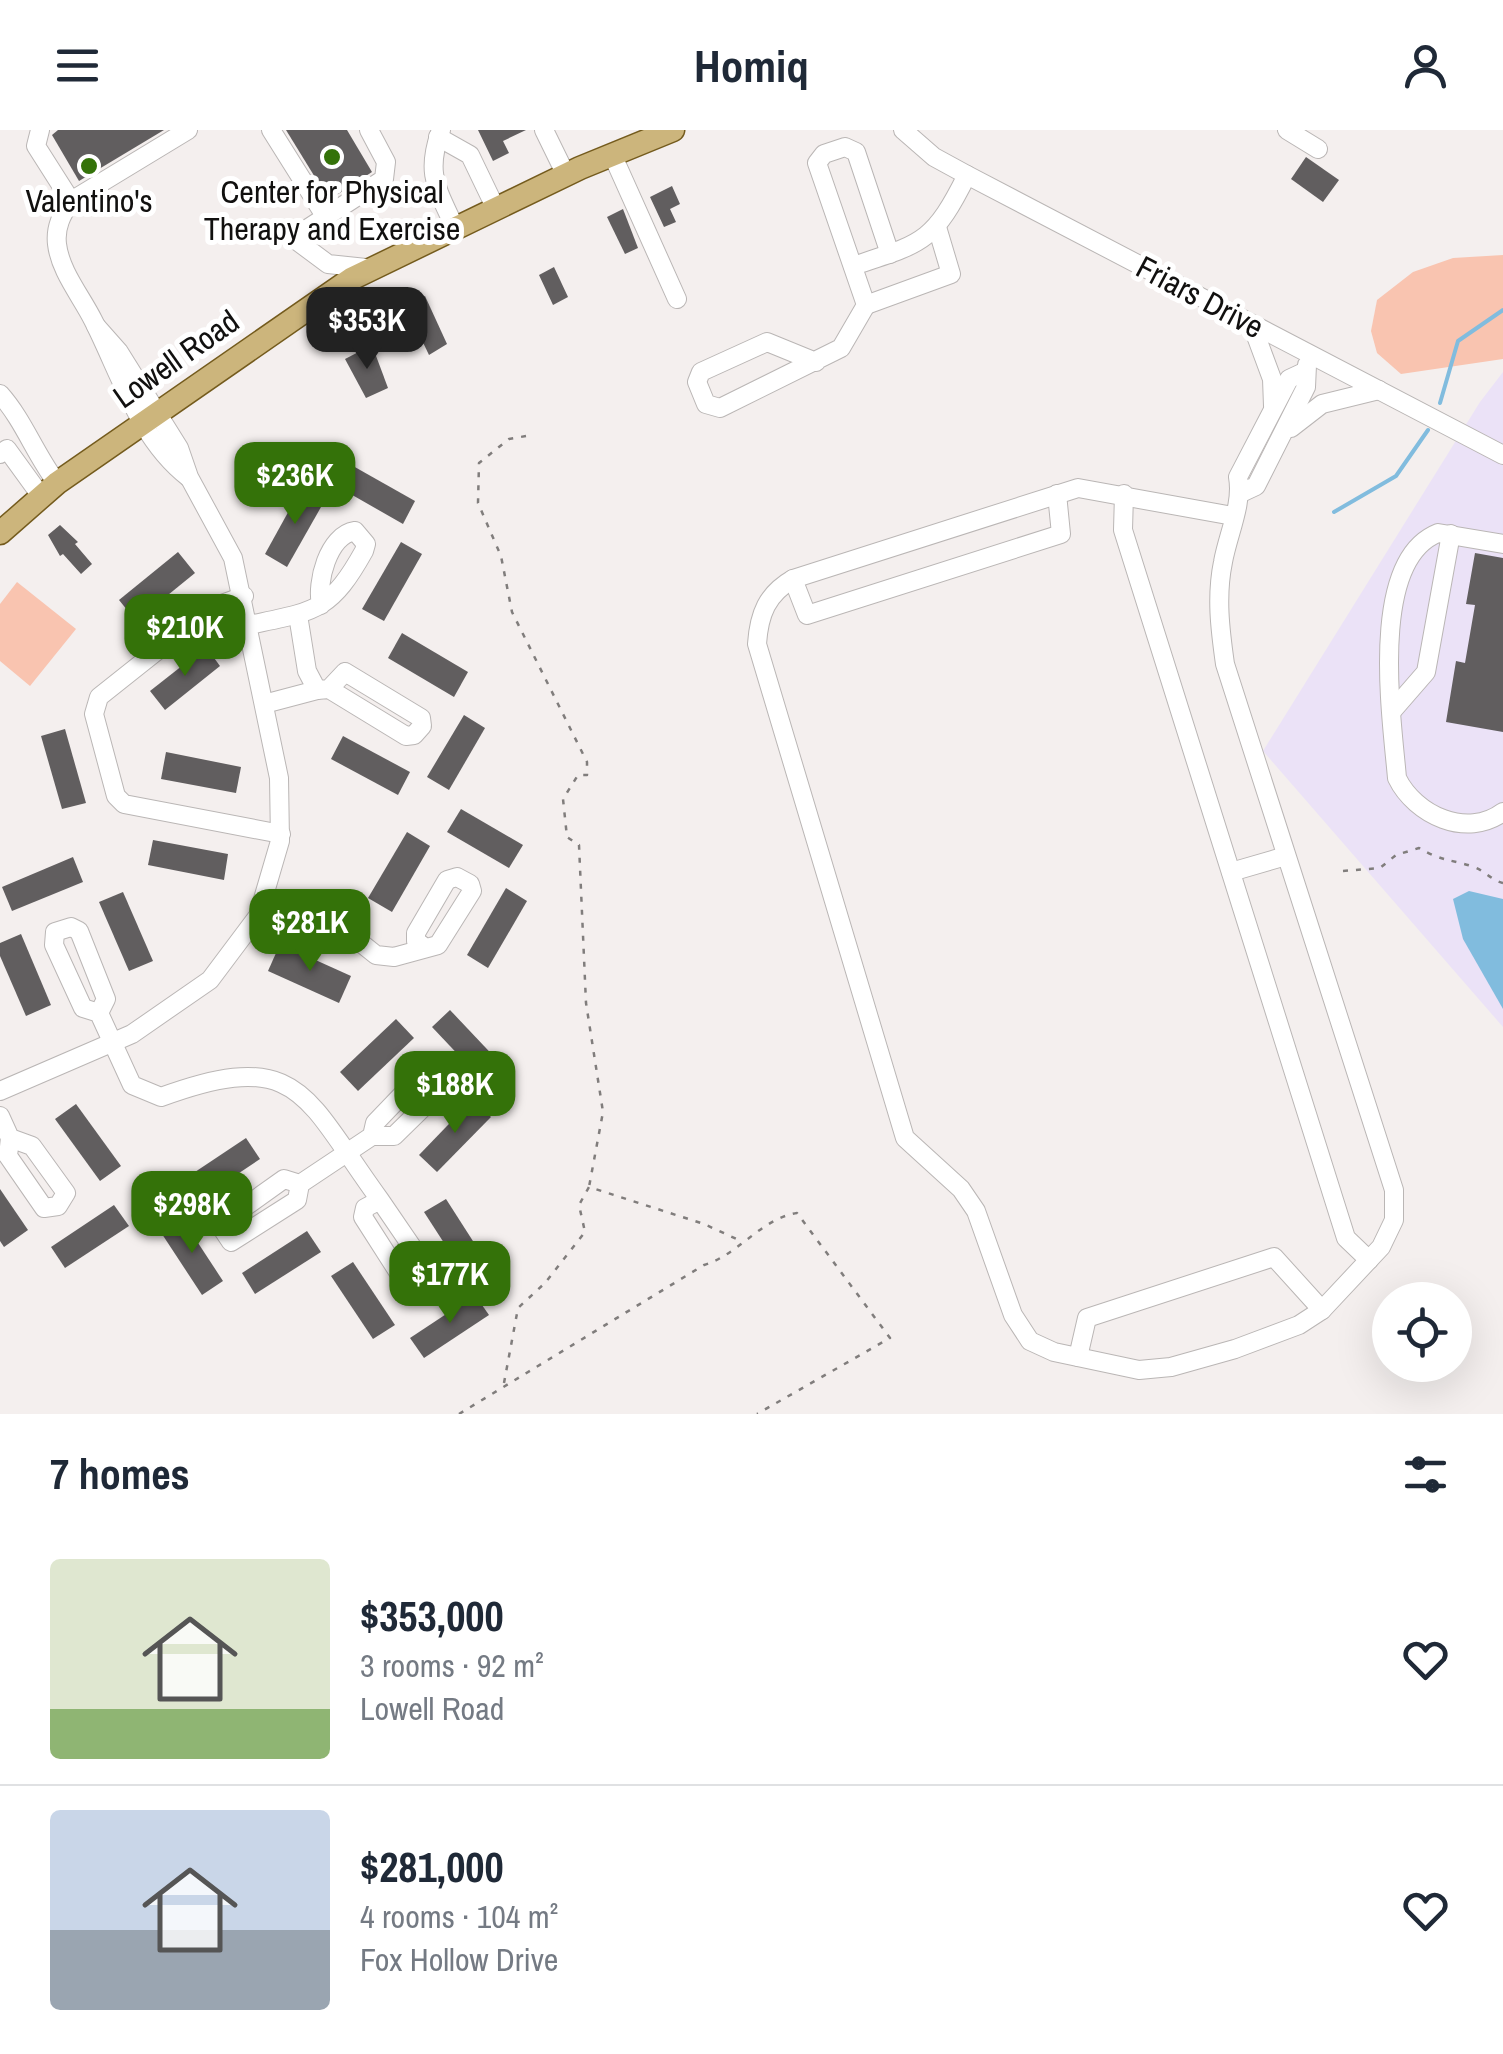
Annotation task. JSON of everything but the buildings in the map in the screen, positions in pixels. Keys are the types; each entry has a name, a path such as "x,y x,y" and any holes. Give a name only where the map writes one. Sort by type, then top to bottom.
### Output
{"main road":[{"name":"Lowell Road","path":"0,532 49,489 150,417 372,268 612,154 642,135 673,130"}],"street":[{"path":"40,130 36,146 71,201"},
{"path":"0,1091 112,1043 159,1018 210,980 242,942 263,903 281,834 279,778 244,596 228,544 189,478 179,448 150,417 119,352 96,326 59,253 57,230 71,201 188,130"},
{"path":"271,130 325,216"},
{"path":"368,130 386,162 384,178 293,238 328,264 372,268"},
{"path":"544,130 566,175"},
{"name":"Friars Drive","path":"904,130 934,157 1252,325 1308,364 1379,390 1503,455"},
{"path":"1287,130 1318,149"},
{"path":"455,228 432,179 431,164 440,134 470,154 496,209"},
{"path":"866,305 817,163 824,154 845,147 856,152 890,254"},
{"path":"612,154 677,299"},
{"path":"853,266 921,243 937,227 967,175"},
{"path":"816,362 766,342 701,372 696,382 706,404 720,408 816,362 848,340 866,305 951,274 937,227"},
{"path":"1252,325 1272,380 1273,408"},
{"path":"1233,516 1078,488 792,578 776,588 763,608 757,644 905,1138 961,1189 976,1211 1012,1315 1030,1341 1078,1358 1139,1370 1171,1367 1283,1331 1322,1310 1369,1260 1394,1220 1394,1190 1225,664 1218,616 1233,516 1241,493 1238,477 1289,379 1308,364"},
{"path":"1241,493 1256,486 1306,387 1308,364"},
{"path":"1278,443 1310,410 1337,398 1379,390"},
{"path":"0,394 16,412 49,489"},
{"path":"26,437 4,452 49,489"},
{"path":"792,578 807,615 1060,534 1057,494"},
{"path":"1124,494 1124,530 1346,1238 1369,1260"},
{"path":"1503,544 1451,534 1429,537 1403,570 1387,658 1397,778 1411,800 1433,816 1472,824 1503,812"},
{"path":"1393,710 1426,672 1451,534"},
{"path":"244,596 211,608 99,697 94,714 116,796 124,804 281,834"},
{"path":"249,625 321,606"},
{"path":"264,704 323,690 345,672 421,718 422,726 414,735 406,736 323,690 307,671 298,615"},
{"path":"1231,872 1286,856"},
{"path":"263,903 346,932 376,955 415,954 424,946"},
{"path":"98,1012 132,1084 144,1093 160,1097 238,1074 280,1082 309,1102 380,1200 434,1280 431,1288 420,1294 412,1292 363,1217 366,1208 380,1200"},
{"path":"0,1116 10,1138"},
{"path":"300,1184 372,1136"},
{"path":"1078,1358 1087,1318 1274,1256 1322,1310"}],"path":[{"path":"504,1385 518,1308 585,1232 579,1205 588,1186 603,1112 586,1003 580,845 567,837 562,800 578,776 587,774 586,762 512,612 501,556 478,503 478,463 509,440 526,436"},
{"path":"1343,870 1380,868 1396,855 1419,848 1444,863 1476,868 1491,880 1503,883"},
{"path":"588,1186 704,1224 744,1242"},
{"path":"458,1414 704,1265 722,1260 776,1216 797,1213 890,1338 757,1414"}],"shaded area":[{"path":"1503,255 1503,359 1401,374 1377,353 1371,331 1377,300 1413,272 1453,258"},
{"path":"1503,372 1503,1027 1263,751 1480,402"},
{"path":"17,582 76,629 30,686 0,661 0,604"}],"water":[{"path":"1469,891 1503,899 1503,1009 1463,939 1453,899"}],"waterway":[{"path":"1440,403 1458,341 1503,310"},
{"path":"1334,512 1396,476 1428,430"}],"place":[{"name":"Center for Physical Therapy and Exercise","path":"332,157"},
{"name":"Valentino's","path":"89,166"}]}
